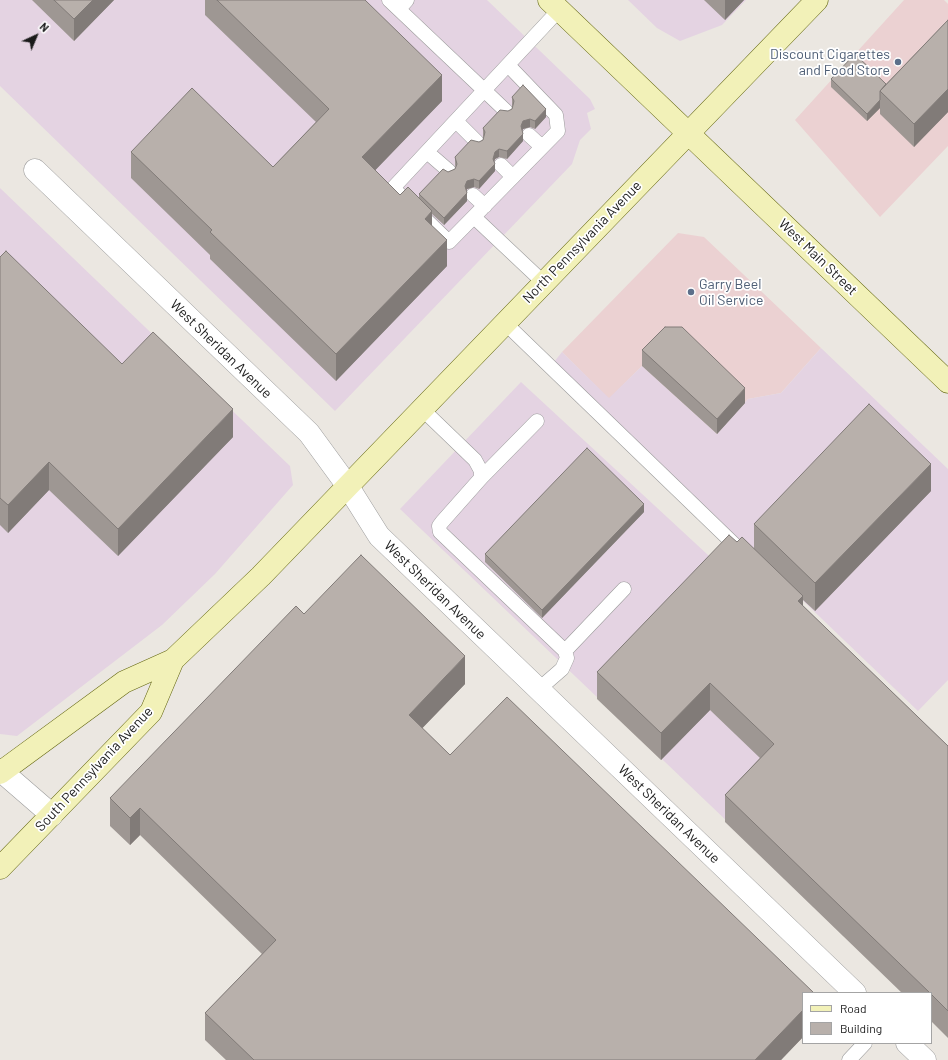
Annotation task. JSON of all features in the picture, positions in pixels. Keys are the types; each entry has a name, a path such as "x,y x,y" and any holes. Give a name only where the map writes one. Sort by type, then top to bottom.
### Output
{"main road":[{"name":"North Pennsylvania Avenue","path":"347,485 817,0"},
{"name":"West Main Street","path":"554,5 689,132 948,382"},
{"name":"South Pennsylvania Avenue","path":"1,772 124,682 173,660 261,576 347,485"},
{"name":"South Pennsylvania Avenue","path":"0,868 151,712 173,660"}],"street":[{"name":"West Sheridan Avenue","path":"35,170 309,433 347,485 379,536 855,992"},
{"path":"1,772 52,815"},
{"path":"908,1044 925,1060"}],"lane":[{"path":"398,3 506,111"},
{"path":"508,65 556,115 558,131 449,242 393,188 508,65 554,5"},
{"path":"456,121 477,142"},
{"path":"529,135 542,147"},
{"path":"427,152 449,171"},
{"path":"501,165 513,177"},
{"path":"473,194 485,206"},
{"path":"474,216 543,282"},
{"path":"504,322 747,557"},
{"path":"421,408 475,460 480,471 481,478"},
{"path":"538,421 481,478 439,526 440,532 565,651 567,658 562,669 539,689"},
{"path":"565,651 624,589"},
{"path":"849,1060 864,1044"}],"shaded area":[{"path":"0,0 487,0 590,99 595,109 587,113 591,129 580,140 572,164 335,411 0,86"},
{"path":"628,0 746,0 722,25 680,41 657,28"},
{"name":"Discount Cigarettes and Food Store","path":"904,0 944,0 948,4 948,146 880,217 795,120"},
{"path":"0,188 290,466 293,485 215,574 162,625 17,736 0,734"},
{"name":"Garry Beel Oil Service","path":"678,233 704,237 821,348 781,393 748,399 717,434 642,366 609,399 562,352"},
{"path":"821,348 948,469 948,680 918,711 554,362 562,352 609,398 642,366 717,434 748,399 781,393"},
{"path":"521,382 948,777 931,992 906,992 400,509"}],"building":[{"path":"54,0 93,0 74,19"},
{"path":"217,0 365,0 442,75 362,157 400,195 408,187 432,211 425,219 447,240 336,354 210,232 212,230 131,152 192,88 273,167 329,109"},
{"path":"948,20 948,89 914,124 880,91"},
{"path":"855,54 886,84 880,91 880,100 867,114 831,79"},
{"path":"523,85 546,109 535,121 530,119 523,121 521,126 523,134 507,151 499,149 495,152 493,159 495,164 479,181 474,179 467,181 465,186 467,193 444,218 419,194 443,169 448,172 455,169 457,164 455,157 471,140 479,142 483,140 485,132 483,128 500,110 508,111 512,109 514,101 512,97"},
{"path":"6,251 122,364 153,332 233,409 118,529 49,462 8,505 0,498 0,257"},
{"path":"665,327 682,327 745,388 717,419 642,350"},
{"path":"869,404 931,464 815,583 754,524"},
{"path":"587,448 644,504 542,610 485,554"},
{"path":"729,535 737,542 742,537 803,596 798,601 948,746 948,1011 932,995 932,992 929,992 725,795 774,744 710,683 661,733 597,672"},
{"path":"361,555 465,656 409,715 450,755 507,697 813,992 802,992 802,1011 755,1060 254,1060 205,1013 276,940 140,808 130,818 110,798 296,606 304,614"}],"place":[{"name":"Discount Cigarettes and Food Store","path":"898,62"},
{"name":"Garry Beel Oil Service","path":"691,292"}]}
